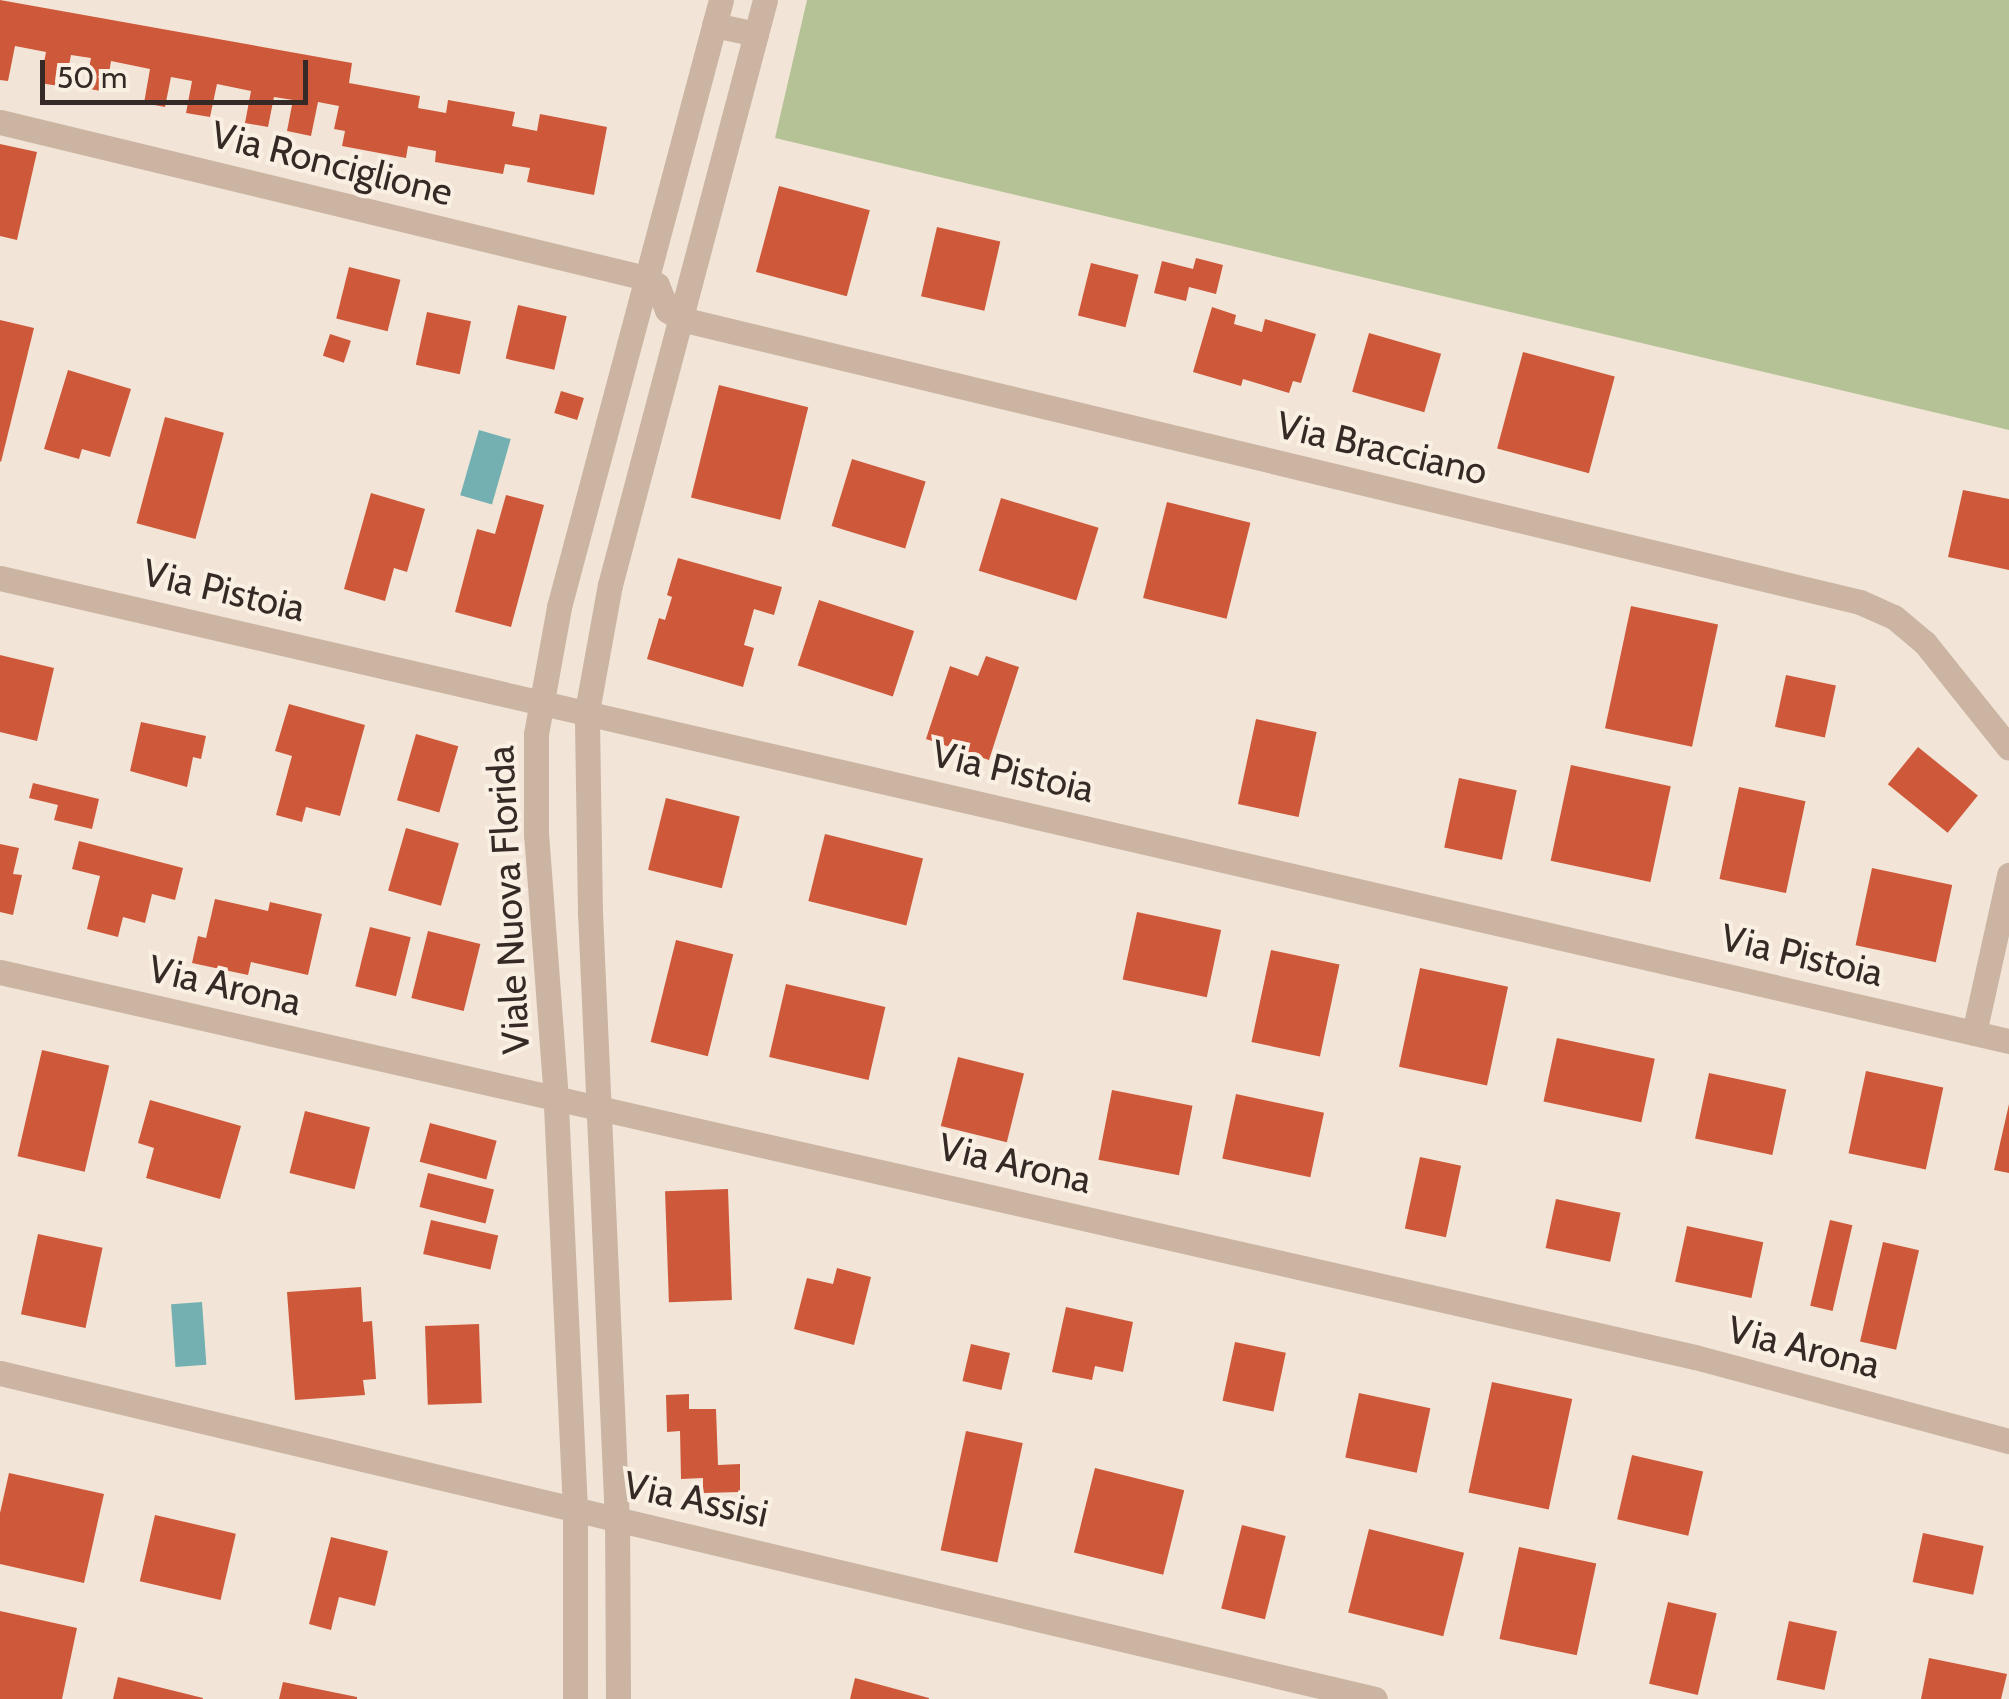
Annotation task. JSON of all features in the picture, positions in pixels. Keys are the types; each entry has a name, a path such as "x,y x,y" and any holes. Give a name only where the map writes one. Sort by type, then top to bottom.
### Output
{"street":[{"path":"618,1699 616,1521 586,812 587,711 607,597 765,0"},
{"path":"717,12 756,34"},
{"name":"Viale Nuova Florida","path":"575,1699 575,1509 556,1099 536,835 540,700 558,608 717,12"},
{"name":"Via Ronciglione","path":"0,122 646,278"},
{"path":"646,278 657,285 666,310 680,318"},
{"name":"Via Bracciano","path":"680,318 1860,602 1894,617 1924,643 2009,748"},
{"name":"Via Pistoia","path":"0,578 2009,1040"},
{"path":"1974,1033 2009,876"},
{"name":"Via Arona","path":"0,972 1695,1358 2009,1441"},
{"name":"Via Assisi","path":"0,1374 1375,1699"}],"green space":[{"path":"807,0 2009,0 2009,430 775,138"}],"water":[{"path":"479,430 511,439 492,504 460,495"},
{"path":"202,1302 206,1365 175,1367 171,1304"}],"building":[{"path":"0,0 352,63 349,83 420,96 418,108 446,113 448,100 515,112 512,126 537,131 540,114 607,127 594,195 527,182 530,168 505,164 503,174 435,162 436,151 408,146 406,158 342,146 345,131 334,129 339,106 318,102 311,136 287,131 293,100 274,97 268,127 245,123 251,91 217,84 210,117 186,113 192,81 171,77 165,107 144,103 150,69 111,61 106,92 85,88 91,58 71,55 65,87 40,83 46,52 15,46 8,81 0,80"},
{"path":"0,144 37,152 17,240 0,236"},
{"path":"779,186 870,210 847,296 756,272"},
{"path":"937,227 1000,242 984,311 921,296"},
{"path":"1196,258 1223,265 1216,294 1189,287 1186,301 1154,293 1162,261 1193,269"},
{"path":"1091,263 1139,275 1125,327 1078,315"},
{"path":"349,267 400,280 388,331 336,318"},
{"path":"518,305 567,316 554,370 506,359"},
{"path":"1212,307 1236,315 1234,324 1262,332 1265,319 1316,334 1301,383 1293,381 1289,393 1243,379 1241,386 1193,372"},
{"path":"427,312 471,321 460,374 416,365"},
{"path":"0,320 34,328 1,462 0,461"},
{"path":"1369,333 1441,354 1424,412 1352,392"},
{"path":"330,334 351,341 344,363 323,356"},
{"path":"1523,352 1615,377 1589,473 1497,449"},
{"path":"68,370 131,389 110,457 82,449 79,459 44,449"},
{"path":"719,385 808,407 780,520 691,498"},
{"path":"561,391 584,398 577,420 554,413"},
{"path":"165,417 224,433 195,539 137,523"},
{"path":"852,459 926,482 905,548 832,526"},
{"path":"1963,490 2009,499 2009,570 1948,557"},
{"path":"371,493 425,509 407,572 394,568 385,601 344,589"},
{"path":"506,495 544,505 511,627 455,612 477,529 495,534"},
{"path":"1001,498 1099,528 1076,601 979,571"},
{"path":"1167,502 1250,523 1226,619 1143,598"},
{"path":"678,558 782,587 774,615 754,609 744,645 754,648 743,687 647,659 659,618 665,620 672,597 667,595"},
{"path":"819,600 914,631 893,697 798,666"},
{"path":"1631,606 1718,625 1692,747 1605,728"},
{"path":"0,655 54,668 37,741 0,732"},
{"path":"986,656 1019,667 989,760 926,739 950,666 978,676"},
{"path":"1786,675 1836,686 1825,737 1775,727"},
{"path":"289,704 365,725 340,816 306,807 302,822 276,815 292,756 275,751"},
{"path":"1256,719 1317,732 1299,817 1238,804"},
{"path":"141,722 206,736 201,759 193,757 187,787 130,771"},
{"path":"416,734 458,746 439,812 397,800"},
{"path":"1918,747 1978,795 1948,833 1888,784"},
{"path":"1571,765 1671,786 1650,882 1551,861"},
{"path":"1459,778 1517,790 1502,860 1444,847"},
{"path":"33,783 99,799 92,829 54,820 58,805 29,798"},
{"path":"1739,787 1806,801 1786,893 1719,879"},
{"path":"666,798 740,816 722,888 648,870"},
{"path":"406,828 459,843 441,906 388,890"},
{"path":"825,834 923,858 906,925 808,901"},
{"path":"79,841 183,868 175,900 152,894 145,923 123,917 118,937 87,929 100,876 72,869"},
{"path":"0,844 19,848 13,874 22,875 13,915 0,912"},
{"path":"1872,868 1952,885 1936,962 1856,945"},
{"path":"215,899 268,911 270,902 322,914 308,975 251,962 248,975 192,963 198,936 206,938"},
{"path":"1137,912 1221,930 1207,997 1123,979"},
{"path":"370,927 411,937 396,996 355,986"},
{"path":"428,931 480,944 464,1011 411,998"},
{"path":"676,940 733,954 708,1056 651,1042"},
{"path":"1271,950 1339,965 1320,1056 1251,1042"},
{"path":"1420,968 1508,987 1487,1086 1399,1067"},
{"path":"786,984 885,1007 869,1080 769,1057"},
{"path":"1557,1038 1655,1059 1641,1122 1543,1102"},
{"path":"42,1050 109,1066 85,1172 17,1156"},
{"path":"958,1057 1024,1073 1007,1142 941,1126"},
{"path":"1866,1071 1943,1087 1926,1170 1849,1153"},
{"path":"1709,1073 1786,1089 1772,1155 1695,1139"},
{"path":"1112,1090 1192,1106 1179,1175 1098,1160"},
{"path":"1236,1094 1324,1113 1310,1177 1222,1159"},
{"path":"150,1100 241,1126 220,1199 146,1178 154,1148 138,1143"},
{"path":"2009,1104 2009,1173 1994,1170"},
{"path":"305,1111 370,1127 355,1189 290,1173"},
{"path":"430,1123 497,1141 486,1179 420,1162"},
{"path":"1420,1157 1461,1166 1446,1237 1405,1228"},
{"path":"428,1173 494,1189 486,1223 420,1207"},
{"path":"728,1189 732,1300 669,1302 665,1191"},
{"path":"1556,1199 1621,1213 1610,1262 1546,1248"},
{"path":"431,1220 498,1236 490,1270 423,1254"},
{"path":"1830,1220 1852,1225 1833,1311 1810,1306"},
{"path":"1687,1226 1763,1242 1751,1298 1675,1282"},
{"path":"38,1234 103,1248 86,1328 21,1314"},
{"path":"1883,1242 1919,1250 1896,1350 1860,1341"},
{"path":"837,1268 871,1277 854,1345 794,1329 807,1278 833,1284"},
{"path":"361,1287 363,1322 372,1321 376,1379 363,1380 365,1395 295,1400 287,1292"},
{"path":"1066,1307 1133,1322 1123,1372 1095,1366 1092,1380 1052,1372"},
{"path":"479,1324 482,1403 428,1405 425,1326"},
{"path":"1235,1342 1286,1353 1273,1412 1223,1401"},
{"path":"971,1344 1010,1353 1001,1390 962,1381"},
{"path":"1492,1382 1572,1399 1549,1510 1469,1493"},
{"path":"1359,1393 1430,1408 1417,1473 1345,1458"},
{"path":"689,1394 689,1409 716,1409 718,1465 740,1464 740,1492 703,1493 703,1478 681,1479 680,1431 667,1432 666,1395"},
{"path":"966,1431 1023,1443 997,1562 941,1550"},
{"path":"1632,1455 1703,1471 1688,1536 1617,1519"},
{"path":"1095,1468 1184,1490 1163,1575 1074,1552"},
{"path":"9,1473 104,1494 84,1583 0,1564 0,1513"},
{"path":"155,1515 236,1534 221,1600 140,1581"},
{"path":"1242,1525 1286,1536 1265,1619 1221,1608"},
{"path":"1369,1529 1464,1553 1443,1636 1348,1612"},
{"path":"1923,1533 1984,1546 1973,1595 1913,1582"},
{"path":"331,1537 388,1551 375,1606 339,1597 331,1630 309,1624"},
{"path":"1519,1547 1596,1563 1577,1655 1499,1639"},
{"path":"1668,1602 1717,1613 1698,1695 1649,1684"},
{"path":"0,1611 77,1628 62,1699 0,1699"},
{"path":"1789,1621 1837,1631 1824,1690 1777,1680"},
{"path":"1929,1658 2007,1674 2001,1699 1921,1699"},
{"path":"118,1677 203,1698 203,1699 113,1699"},
{"path":"855,1678 929,1698 929,1699 850,1699"},
{"path":"283,1682 357,1697 357,1699 279,1699"}]}
